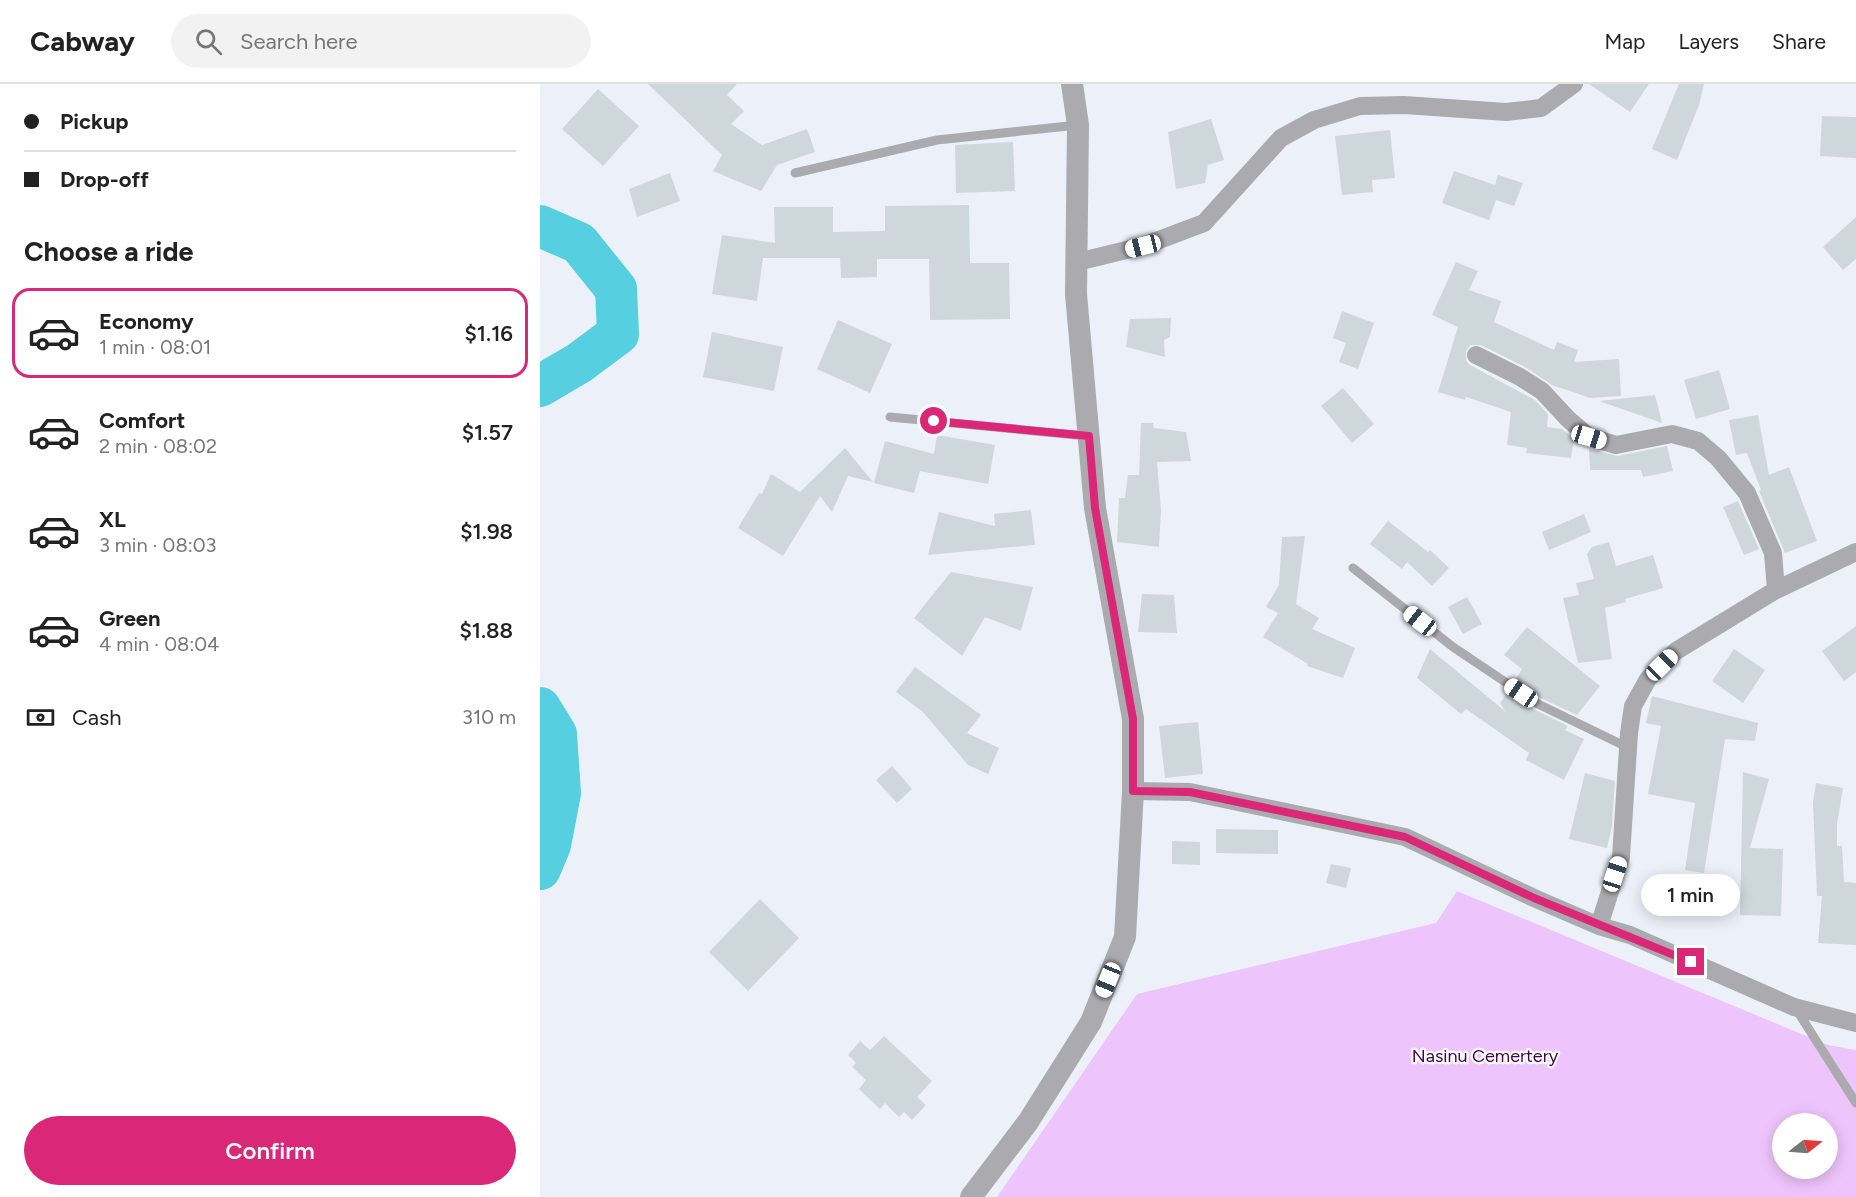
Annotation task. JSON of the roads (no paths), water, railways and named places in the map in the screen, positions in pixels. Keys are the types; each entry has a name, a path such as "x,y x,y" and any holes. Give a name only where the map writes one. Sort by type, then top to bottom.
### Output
{"street":[{"path":"971,1197 1028,1122 1091,1022 1125,937 1133,791 1133,719 1095,508 1076,294 1078,125 1072,84"},
{"path":"1077,262 1143,246 1203,223 1281,138 1314,120 1360,106 1404,105 1506,112 1541,108 1569,90 1574,84"},
{"path":"1476,355 1521,377 1542,391 1569,420 1589,437 1616,445 1672,434 1698,441 1718,458 1747,493 1773,553 1776,590"},
{"path":"1599,926 1621,857 1634,706 1648,679 1676,651 1776,590 1856,552"},
{"path":"1133,791 1190,792 1405,837 1534,898 1599,926 1630,935 1794,1007 1856,1023"}],"lane":[{"path":"795,173 937,140 1078,125"},
{"path":"890,417 1089,436"},
{"path":"1353,568 1453,647 1538,704 1629,748"},
{"path":"1794,1007 1856,1103"}],"waterway":[{"path":"540,226 579,243 616,289 618,334 579,363 540,386"},
{"path":"540,708 556,734 560,793 550,845 540,869"}],"park label":[{"name":"Nasinu Cemertery","path":"1485,1056"}]}
